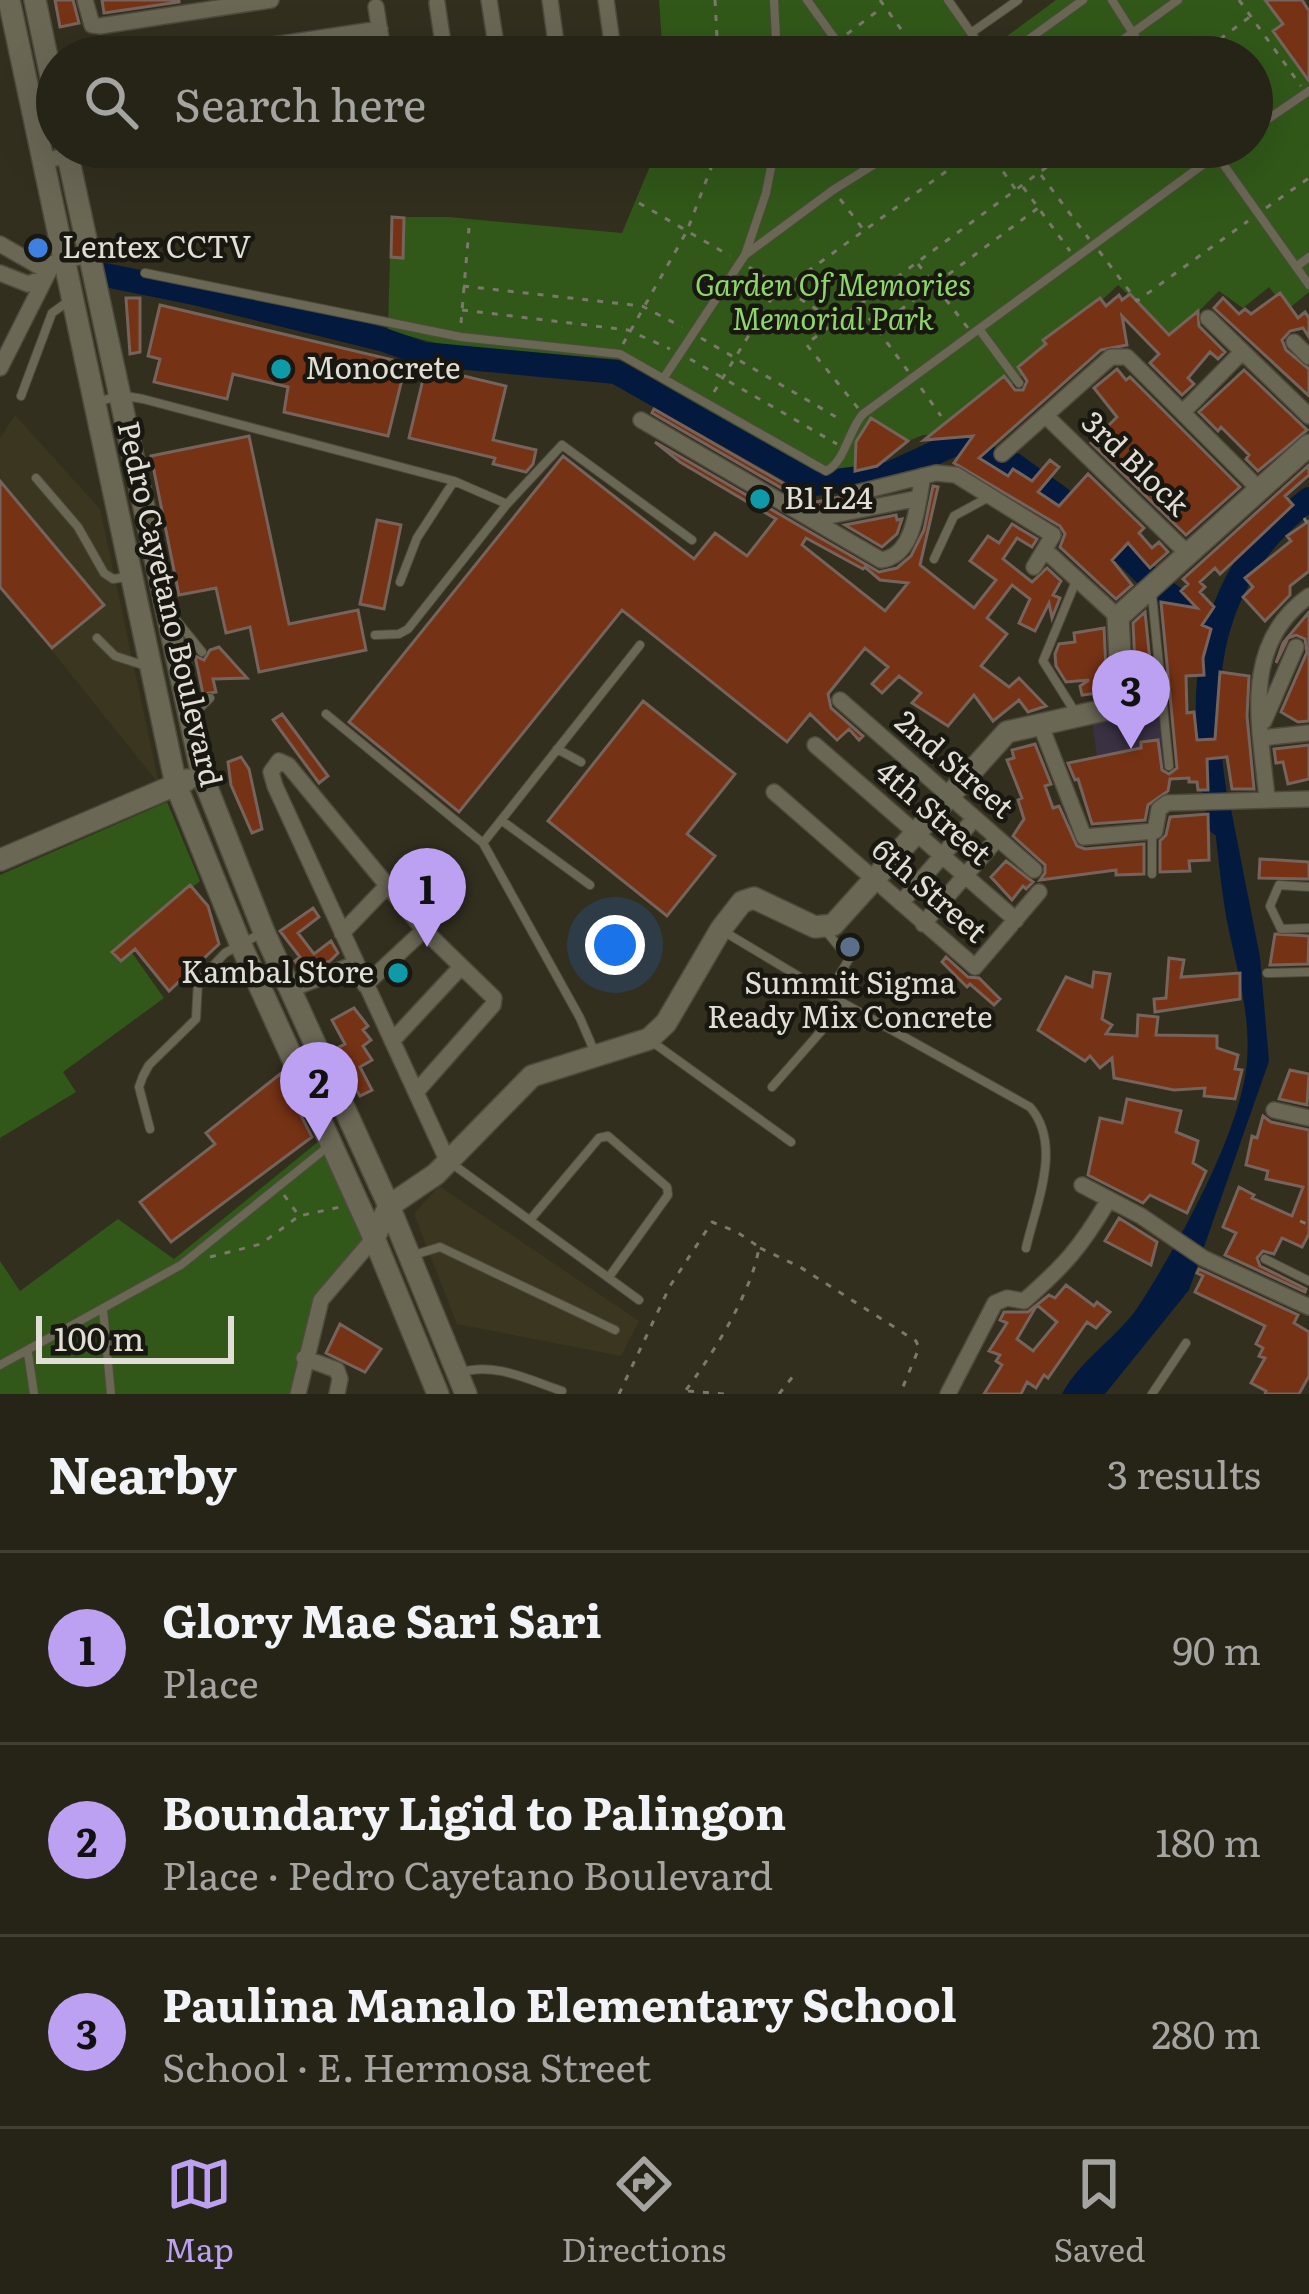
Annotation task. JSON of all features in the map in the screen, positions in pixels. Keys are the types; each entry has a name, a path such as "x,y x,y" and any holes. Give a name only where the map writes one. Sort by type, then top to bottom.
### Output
{"main road":[{"name":"Pedro Cayetano Boulevard","path":"9,0 8,37 36,106"},
{"path":"35,0 43,36"},
{"name":"Pedro Cayetano Boulevard","path":"54,168 52,270 72,299 176,785 240,943 374,1238 438,1394"},
{"name":"Pedro Cayetano Boulevard","path":"60,168 88,256 202,775 264,932 411,1256 462,1384"},
{"path":"374,1238 389,1206 448,1162 532,1076 649,1039 666,1023 742,902 754,898 824,929 833,926 1006,733 1079,718 1120,703 1118,617 1309,445"},
{"path":"0,860 202,775"}],"street":[{"path":"85,0 92,25 271,0"},
{"path":"489,0 495,36"},
{"path":"550,0 556,36"},
{"path":"606,0 611,36"},
{"path":"437,3 442,36"},
{"path":"376,7 381,36"},
{"path":"346,36 380,29"},
{"path":"0,244 52,270"},
{"path":"3,279 28,284 88,256"},
{"path":"0,368 52,270"},
{"path":"1208,318 1309,416"},
{"path":"1294,342 1309,357"},
{"path":"1183,412 1242,352"},
{"path":"1002,454 1111,357 1120,355 1258,488"},
{"name":"3rd Block","path":"1046,416 1186,552"},
{"path":"640,420 880,560 905,546 922,476"},
{"path":"856,493 936,473 956,476 1053,536 1034,567"},
{"path":"814,519 919,498"},
{"path":"1046,550 1118,617"},
{"path":"1267,798 1259,693 1270,640 1279,622 1309,596"},
{"path":"1261,734 1296,647"},
{"name":"2nd Street","path":"839,700 1034,870"},
{"path":"1041,726 1082,837 1156,830 1163,804 1231,798 1309,799"},
{"path":"1261,734 1309,733"},
{"name":"4th Street","path":"815,745 1016,920"},
{"path":"416,1092 495,1002 424,930 288,765 279,761 273,766 275,786 448,1162"},
{"name":"6th Street","path":"774,792 975,967 1039,892"},
{"path":"901,903 974,819"},
{"path":"923,924 998,839"},
{"path":"342,933 387,886"},
{"path":"365,985 424,930"},
{"path":"291,989 355,964"},
{"path":"392,1041 460,967"},
{"path":"1274,1110 1309,1118"},
{"path":"1082,1185 1141,1216 1203,1258 1309,1307"},
{"path":"948,1394 995,1303 1007,1298 1024,1300 1036,1291 1079,1250 1108,1201"},
{"path":"298,1394 321,1300 374,1238"},
{"path":"304,1358 337,1370 337,1394"}],"lane":[{"path":"775,0 776,36"},
{"path":"807,0 832,36"},
{"path":"971,33 1018,0"},
{"path":"1033,36 1083,0"},
{"path":"1112,0 1131,34"},
{"path":"1128,36 1178,0"},
{"path":"950,1 973,36"},
{"path":"1273,115 1307,92"},
{"path":"665,376 746,255 771,168"},
{"path":"746,255 868,168"},
{"path":"146,272 461,337 620,354 665,376 818,470 832,469 862,414 1192,168"},
{"path":"1226,168 1309,285"},
{"path":"1296,267 1309,257"},
{"path":"21,396 52,313 72,299"},
{"path":"976,331 1019,382"},
{"path":"93,403 119,395 454,481 507,503"},
{"path":"375,635 399,634 409,628 507,503 562,445 692,539"},
{"path":"35,478 78,526 104,573 113,579 131,577"},
{"path":"400,582 417,538 454,481"},
{"path":"934,559 955,516 981,505 991,494"},
{"path":"1076,579 1043,661 1079,718"},
{"path":"1153,586 1169,766"},
{"path":"165,608 202,652"},
{"path":"97,638 115,656 150,667"},
{"path":"483,843 640,645"},
{"path":"189,718 210,698"},
{"path":"326,714 483,843 597,1057"},
{"path":"557,749 581,763"},
{"path":"501,820 590,885"},
{"path":"1151,832 1152,874"},
{"path":"1309,887 1279,885 1270,906 1281,928 1309,928"},
{"path":"721,929 827,994 1010,1094 1042,1121 1047,1150 1026,1248"},
{"path":"824,929 849,959 827,994"},
{"path":"150,1129 139,1087 149,1065 196,1019 198,982 240,943 264,932"},
{"path":"1267,973 1309,972"},
{"path":"772,1087 845,1004"},
{"path":"649,1039 791,1142"},
{"path":"530,1220 599,1138 608,1136 667,1187 668,1195 609,1277"},
{"path":"0,1364 28,1353 191,1257 331,1144"},
{"path":"448,1162 639,1300"},
{"path":"411,1256 440,1247 615,1330"},
{"path":"1265,1259 1309,1281"},
{"path":"103,1309 111,1394"},
{"path":"1152,1394 1186,1343"},
{"path":"28,1353 34,1394"},
{"path":"462,1384 472,1368 498,1369 562,1391"}],"path":[{"path":"715,0 716,36"},
{"path":"880,0 906,36"},
{"path":"1239,0 1266,36"},
{"path":"844,36 884,6"},
{"path":"1224,36 1251,16"},
{"path":"1273,46 1307,92"},
{"path":"620,354 628,330 687,231 710,168"},
{"path":"708,402 781,288 953,168"},
{"path":"1002,168 1075,257"},
{"path":"862,414 806,344 1047,168"},
{"path":"1137,301 1309,178"},
{"path":"833,190 864,231"},
{"path":"876,328 1038,208"},
{"path":"461,337 469,228"},
{"path":"917,262 976,331"},
{"path":"463,286 642,306 852,426"},
{"path":"859,305 941,416"},
{"path":"462,310 628,330 724,376 842,447"},
{"path":"1304,518 1309,526"},
{"path":"278,1186 299,1216"},
{"path":"191,1257 239,1252 261,1244 299,1216 348,1205"},
{"path":"1300,1221 1309,1225"},
{"path":"619,1394 670,1286 712,1222 800,1267 916,1341 920,1348 900,1394"},
{"path":"724,1394 685,1392 756,1266 759,1247"},
{"path":"779,1394 794,1376"}],"shaded area":[{"path":"15,415 100,509 159,784 0,586 0,438"},
{"path":"1163,709 1166,775 1101,784 1092,722"},
{"path":"439,1186 639,1321 621,1356 457,1324 414,1214"}],"green space":[{"name":"Garden Of Memories Memorial Park","path":"659,0 953,0 978,36 662,36"},
{"name":"Garden Of Memories Memorial Park","path":"1056,0 1299,0 1309,15 1309,292 1287,310 1269,287 1243,308 1219,291 1173,337 1118,285 957,437 923,435 877,466 810,473 623,360 445,345 388,331 391,217 449,217 622,233 649,168 1273,168 1273,36 1007,36"},
{"path":"167,802 200,881 125,943 164,998 63,1072 76,1092 0,1138 0,875"},
{"path":"319,1141 363,1240 314,1302 294,1394 0,1394 0,1261 20,1291 118,1219 174,1259"}],"water":[{"path":"1230,804 1260,957 1269,1061 1189,1290 1105,1394 1062,1394 1131,1316 1155,1279 1206,1186 1243,1089 1247,1024 1226,916 1212,806"}],"building":[{"path":"55,0 73,0 79,23 60,27"},
{"path":"102,0 179,0 179,2 104,13"},
{"path":"1265,0 1302,0 1309,11 1309,81 1273,31 1283,24"},
{"path":"392,217 404,218 403,258 391,257"},
{"path":"1280,293 1298,318 1305,312 1309,318 1309,337 1303,328 1290,331 1282,340 1286,350 1309,369 1309,396 1214,308 1223,298 1239,314 1245,309 1251,314"},
{"path":"1130,294 1169,335 1198,311 1199,326 1225,352 1218,359 1210,352 1188,378 1194,384 1182,395 1150,363 1159,354 1122,316 1127,345 1101,350 979,458 1008,476 1013,469 1032,481 1050,460 1059,467 1038,492 1059,506 1088,474 1144,528 1139,533 1152,548 1159,542 1168,552 1150,568 1128,543 1112,560 1132,585 1116,599 1060,547 1065,534 1060,526 954,463 973,436 924,440 1004,376 1015,390 1023,390 1027,381 1018,367 1046,344 1043,340 1100,298 1106,306 1119,295 1122,300"},
{"path":"126,298 140,298 140,352 130,354"},
{"name":"Monocrete","path":"160,305 406,363 388,436 284,412 288,387 233,374 227,399 154,382 160,359 148,356"},
{"path":"426,367 506,386 493,440 536,450 526,472 493,464 495,458 409,438"},
{"path":"1117,369 1240,487 1186,535 1091,443 1117,417 1094,388"},
{"path":"1244,370 1307,430 1258,471 1221,427 1218,431 1199,412"},
{"path":"654,409 816,502 844,496 847,500 814,507 652,413"},
{"path":"871,418 908,441 877,466 855,471 856,442"},
{"path":"249,436 289,624 358,610 366,650 259,672 250,627 226,633 216,588 179,595 151,456"},
{"path":"655,442 879,572 897,568 911,556 924,530 933,486 938,487 920,565 974,608 996,580 970,561 988,536 999,543 1012,524 1037,539 1032,547 1017,538 1003,559 1032,582 1047,568 1061,581 1053,595 1060,598 1052,618 1049,603 1035,631 1019,623 1030,599 1012,585 987,618 1007,634 981,666 1009,687 1019,678 1046,706 1028,712 1019,700 993,721 974,695 948,726 912,703 921,693 899,676 882,693 872,684 888,667 865,648 828,694 831,708 863,736 859,740 849,729 837,740 810,714 787,742 622,610 459,812 349,722 563,456 694,559 715,533 747,556 776,519","holes":["806,538 880,580 908,583 885,611 802,545"]},
{"path":"1309,465 1309,475 1285,496 1293,505 1220,574 1215,568 1200,582 1205,587 1200,592 1214,607 1202,625 1211,629 1204,675 1186,676 1187,713 1194,712 1197,740 1215,739 1220,672 1249,676 1247,716 1254,789 1232,789 1227,757 1207,759 1208,790 1198,790 1197,782 1189,778 1170,779 1168,791 1148,805 1145,820 1092,824 1068,763 1158,740 1162,770 1169,774 1177,768 1161,602 1197,608 1181,591 1188,584 1183,579"},
{"path":"0,481 104,605 52,648 0,587"},
{"path":"896,515 897,520 902,519 897,534 882,547 845,525"},
{"path":"377,520 401,525 384,609 360,604"},
{"path":"1309,521 1309,571 1290,586 1290,595 1265,621 1243,597 1253,587 1245,578"},
{"path":"1145,612 1155,710 1144,711 1144,706 1137,706 1133,623"},
{"path":"1309,612 1309,721 1298,722 1281,712 1307,652 1305,639 1288,638 1276,663 1283,643"},
{"path":"1104,628 1107,692 1082,695 1080,686 1089,680 1066,682 1055,654 1059,644 1075,642 1074,633"},
{"path":"219,647 247,678 213,679 216,692 203,694 195,656 204,660 210,650"},
{"path":"643,701 735,774 687,834 715,856 667,916 548,821"},
{"path":"282,714 328,776 319,783 273,720"},
{"path":"1035,744 1051,784 1045,786 1053,808 1059,806 1077,846 1144,844 1144,874 1116,875 1116,870 1040,880 1045,865 1013,836 1024,819 1018,800 1022,798 1007,760 1014,758 1012,750"},
{"path":"1309,745 1309,779 1288,784 1274,749"},
{"path":"241,757 249,769 262,829 252,833 231,785 228,762"},
{"path":"1208,814 1209,860 1189,861 1190,871 1160,872 1160,841 1170,817"},
{"path":"1260,859 1309,862 1309,879 1259,878"},
{"path":"1006,861 1033,882 1012,900 991,877"},
{"path":"190,885 208,906 219,944 169,991 135,949 121,961 112,952"},
{"path":"313,908 319,917 298,933 314,954 331,941 338,953 320,965 316,959 302,970 295,961 300,957 280,931"},
{"path":"1275,934 1309,936 1308,964 1270,965"},
{"path":"946,957 968,977 979,978 1000,999 994,1005 970,984 967,987 942,962"},
{"path":"1169,958 1184,960 1181,977 1240,973 1240,999 1155,1012 1154,999 1166,998"},
{"path":"1094,972 1110,974 1102,1019 1112,1025 1106,1034 1137,1036 1138,1015 1158,1017 1156,1035 1217,1036 1217,1048 1238,1055 1235,1069 1242,1070 1235,1099 1204,1096 1205,1088 1174,1090 1114,1078 1112,1058 1100,1068 1090,1056 1085,1061 1038,1030 1066,977 1092,987"},
{"path":"354,1008 368,1026 363,1030 371,1040 363,1046 372,1060 360,1067 372,1090 360,1096 345,1072 337,1048 345,1044 332,1020"},
{"path":"1290,1070 1309,1074 1307,1105 1279,1099"},
{"path":"280,1074 312,1137 171,1242 140,1202 215,1144 206,1133"},
{"path":"1127,1099 1181,1111 1176,1132 1198,1141 1193,1163 1206,1171 1187,1213 1150,1195 1143,1203 1088,1175 1100,1118 1122,1123"},
{"path":"1263,1116 1309,1130 1309,1234 1302,1247 1282,1238 1274,1254 1263,1251 1257,1258 1260,1266 1305,1292 1225,1255 1236,1233 1223,1227 1239,1187 1292,1216 1303,1187 1266,1179 1268,1171 1246,1165 1252,1136 1257,1138"},
{"path":"1119,1218 1157,1242 1151,1265 1105,1241"},
{"path":"1199,1269 1298,1315 1294,1323 1309,1332 1309,1376 1299,1394 1265,1394 1251,1383 1265,1358 1259,1356 1263,1348 1256,1344 1265,1326 1195,1292 1203,1276 1197,1273"},
{"path":"1066,1285 1110,1312 1096,1328 1087,1322 1036,1388 1027,1382 1021,1394 984,1394 1002,1365 996,1361 1000,1355 989,1351 1007,1323 1000,1320 1004,1312 1028,1312 1049,1295 1055,1298","holes":["1037,1305 1057,1322 1033,1351 1017,1339"]},
{"path":"340,1324 381,1349 365,1372 326,1353"}],"waterway":[{"path":"105,275 381,339 424,354 616,372 814,484 889,474 961,441 983,457 1013,464 1093,522 1155,584 1215,628"},
{"path":"1220,824 1208,732 1214,646 1226,606 1245,568 1272,532 1309,499"}],"place":[{"name":"Lentex CCTV","path":"38,248"},
{"name":"Monocrete","path":"281,369"},
{"name":"B1 L24","path":"760,499"},
{"name":"Paulina Manalo Elementary School","path":"1131,749"},
{"name":"Glory Mae Sari Sari","path":"427,947"},
{"name":"Summit Sigma Ready Mix Concrete","path":"850,947"},
{"name":"Kambal Store","path":"398,973"},
{"name":"Boundary Ligid to Palingon","path":"319,1141"}]}
